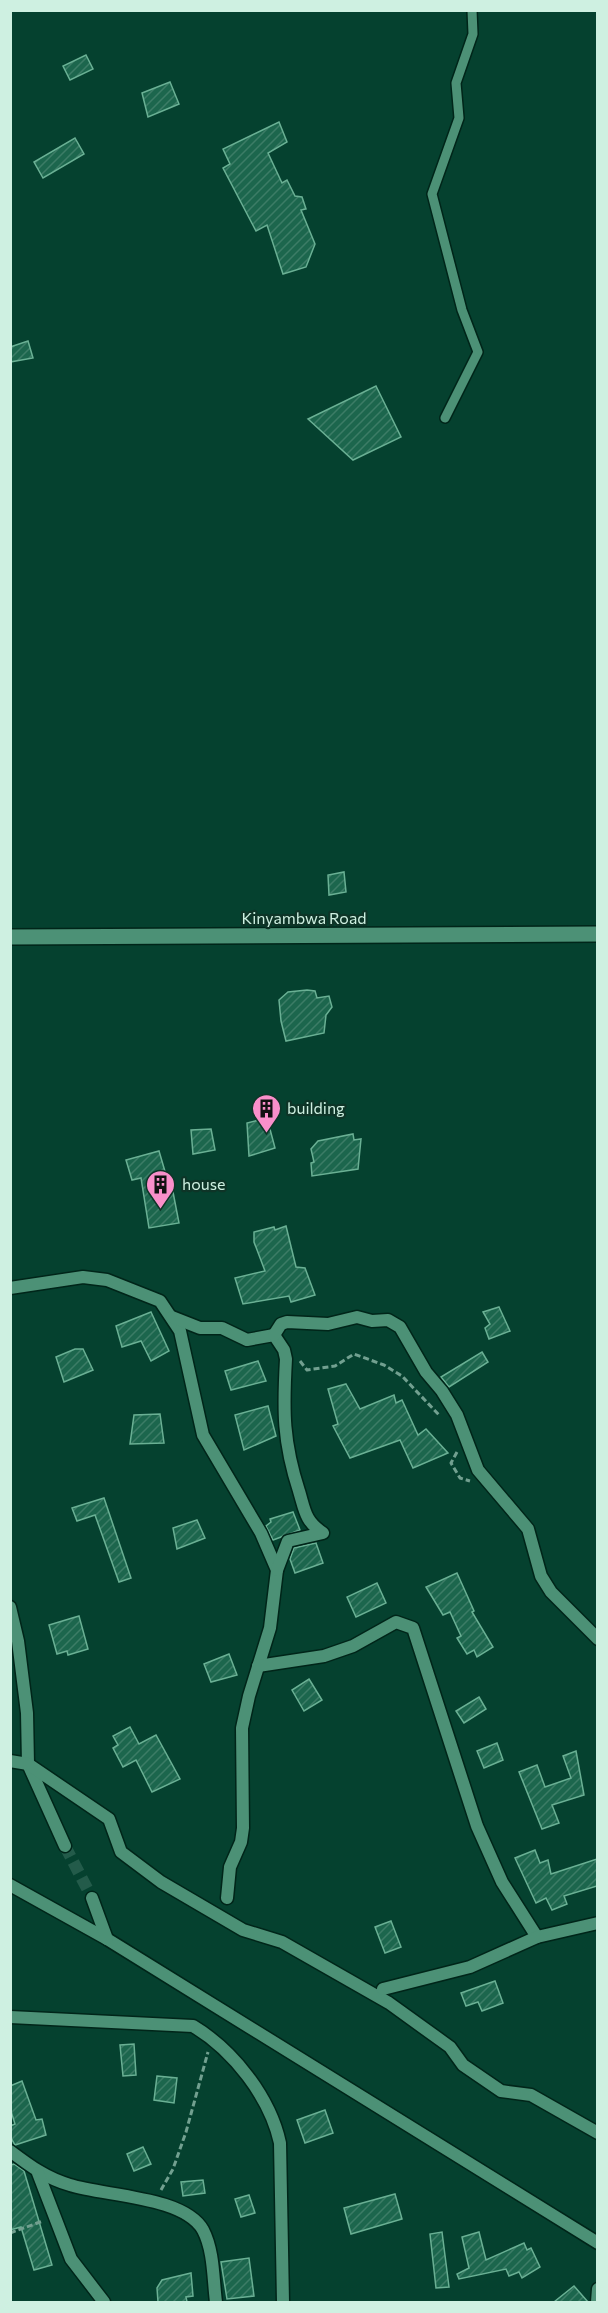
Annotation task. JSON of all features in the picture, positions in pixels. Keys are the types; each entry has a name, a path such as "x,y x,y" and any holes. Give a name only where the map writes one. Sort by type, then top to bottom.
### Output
{"street":[{"path":"446,418 478,352 462,310 432,194 459,118 456,83 473,34 472,10"},
{"name":"Kinyambwa Road","path":"10,937 597,934"},
{"path":"10,1288 83,1277 107,1280 160,1301 180,1331 203,1435 261,1533 277,1570"},
{"path":"172,1317 200,1328 222,1328 247,1340 274,1335 281,1324 287,1322 328,1324 357,1317 394,1323 400,1327 426,1372 442,1391 457,1415 478,1470 528,1529 541,1576 550,1592 597,1639"},
{"path":"227,1898 230,1867 241,1842 243,1828 242,1728 270,1628 277,1570 288,1541 323,1533 309,1524 288,1457 283,1424 286,1359 284,1350 274,1335"},
{"path":"10,1606 18,1641 27,1713 28,1764 65,1846"},
{"path":"258,1666 324,1656 353,1646 396,1622 413,1628 477,1826 502,1882 537,1937"},
{"path":"10,1761 28,1764 109,1819 121,1852 161,1882 243,1930 282,1942 389,2003 450,2047 463,2065 501,2091 531,2095 597,2133"},
{"path":"10,1886 107,1939 597,2243"},
{"path":"92,1898 107,1939"},
{"path":"383,1989 470,1967 537,1937 597,1923"},
{"path":"10,2017 193,2026 232,2058 256,2090 276,2125 280,2143 283,2302"},
{"path":"10,2151 38,2173 71,2186 155,2202 180,2212 202,2229 211,2253 216,2302"},
{"path":"38,2173 70,2259 104,2302"},
{"path":"597,2289 597,2302"}],"path":[{"path":"284,1350 297,1358 307,1370 334,1366 354,1354 384,1365 402,1376 441,1417"},
{"path":"464,1438 451,1464 460,1478 465,1481 484,1477"},
{"path":"155,2202 172,2169 186,2132 205,2058 213,2042"},
{"path":"10,2233 53,2218"}],"building":[{"path":"86,55 93,69 70,80 63,66"},
{"path":"170,82 179,104 148,117 142,93"},
{"path":"279,122 287,142 268,153 282,183 287,180 295,196 302,197 306,209 301,210 315,244 306,267 283,274 267,225 256,231 223,168 230,164 223,149"},
{"path":"75,138 84,154 43,178 34,162"},
{"path":"28,341 33,358 10,362 10,347"},
{"path":"376,386 401,437 353,460 308,419"},
{"path":"344,872 346,892 329,895 328,875"},
{"path":"315,991 317,998 329,996 332,1007 326,1015 324,1033 286,1041 279,1000 288,992"},
{"path":"267,1118 275,1148 249,1156 247,1123"},
{"name":"house","path":"211,1129 215,1150 193,1154 191,1130"},
{"path":"353,1134 354,1140 361,1139 358,1169 312,1176 311,1163 314,1162 311,1149 318,1141"},
{"path":"159,1151 171,1192 173,1192 179,1223 149,1228 141,1178 132,1180 126,1160"},
{"path":"286,1226 296,1267 305,1268 315,1295 291,1302 289,1296 243,1304 235,1278 265,1271 254,1242 254,1232 274,1227 275,1230"},
{"path":"499,1307 510,1331 489,1339 485,1328 490,1324 483,1312"},
{"path":"151,1312 169,1351 151,1361 141,1341 122,1347 116,1326"},
{"path":"75,1349 83,1349 93,1370 64,1382 56,1357"},
{"path":"482,1352 488,1362 449,1387 441,1377"},
{"path":"258,1361 266,1381 231,1390 225,1371"},
{"path":"346,1384 360,1409 394,1395 396,1403 402,1400 418,1435 426,1429 448,1453 413,1468 400,1440 350,1458 333,1426 338,1424 328,1389"},
{"path":"268,1406 276,1436 244,1450 235,1415"},
{"path":"160,1414 164,1443 130,1444 134,1415"},
{"path":"104,1498 131,1578 119,1582 95,1515 77,1521 72,1508"},
{"path":"293,1512 300,1530 273,1540 266,1526 271,1522 270,1519"},
{"path":"197,1520 205,1538 177,1549 173,1528"},
{"path":"316,1543 323,1563 295,1573 290,1559 294,1548"},
{"path":"457,1573 474,1611 472,1612 493,1647 477,1657 474,1650 467,1654 457,1638 461,1636 450,1612 443,1615 426,1587"},
{"path":"377,1583 386,1603 356,1617 347,1597"},
{"path":"79,1616 88,1649 68,1655 67,1651 57,1654 49,1625"},
{"path":"229,1654 237,1675 211,1682 204,1664"},
{"path":"309,1679 322,1700 304,1711 292,1690"},
{"path":"479,1697 486,1709 464,1723 456,1711"},
{"path":"130,1727 139,1744 156,1735 180,1779 152,1792 136,1760 123,1767 113,1748 118,1745 113,1736"},
{"path":"497,1743 503,1760 484,1768 477,1751"},
{"path":"576,1751 584,1795 552,1805 559,1823 542,1829 519,1772 537,1765 545,1787 571,1778 563,1756"},
{"path":"535,1850 540,1863 548,1860 551,1874 597,1859 597,1886 564,1896 567,1904 552,1910 546,1898 536,1903 515,1858"},
{"path":"391,1921 401,1947 385,1953 375,1927"},
{"path":"495,1981 503,2003 482,2011 478,2002 466,2006 461,1993"},
{"path":"134,2044 136,2075 123,2076 120,2045"},
{"path":"157,2076 177,2078 174,2103 154,2100"},
{"path":"22,2081 36,2120 42,2119 46,2135 15,2145 10,2136 10,2126 15,2124 10,2108 10,2086"},
{"path":"325,2110 333,2133 305,2143 297,2120"},
{"path":"143,2147 151,2164 134,2171 127,2154"},
{"path":"14,2164 24,2171 52,2265 34,2270 21,2227 10,2230 10,2165"},
{"path":"203,2180 205,2193 183,2196 181,2182"},
{"path":"395,2194 402,2219 351,2234 344,2208"},
{"path":"249,2195 255,2213 241,2217 235,2199"},
{"path":"442,2232 449,2287 436,2288 430,2234"},
{"path":"479,2232 486,2260 524,2243 527,2250 531,2248 540,2267 522,2278 519,2272 509,2276 506,2269 459,2279 457,2274 469,2268 462,2237"},
{"path":"249,2258 254,2296 227,2299 221,2262"},
{"path":"191,2273 193,2296 186,2297 187,2302 158,2302 157,2288 162,2280"},
{"path":"574,2286 588,2302 554,2302"}],"tunnel":[{"path":"65,1846 92,1898"}],"place":[{"name":"building","path":"266,1134"},
{"name":"house","path":"161,1210"}]}
